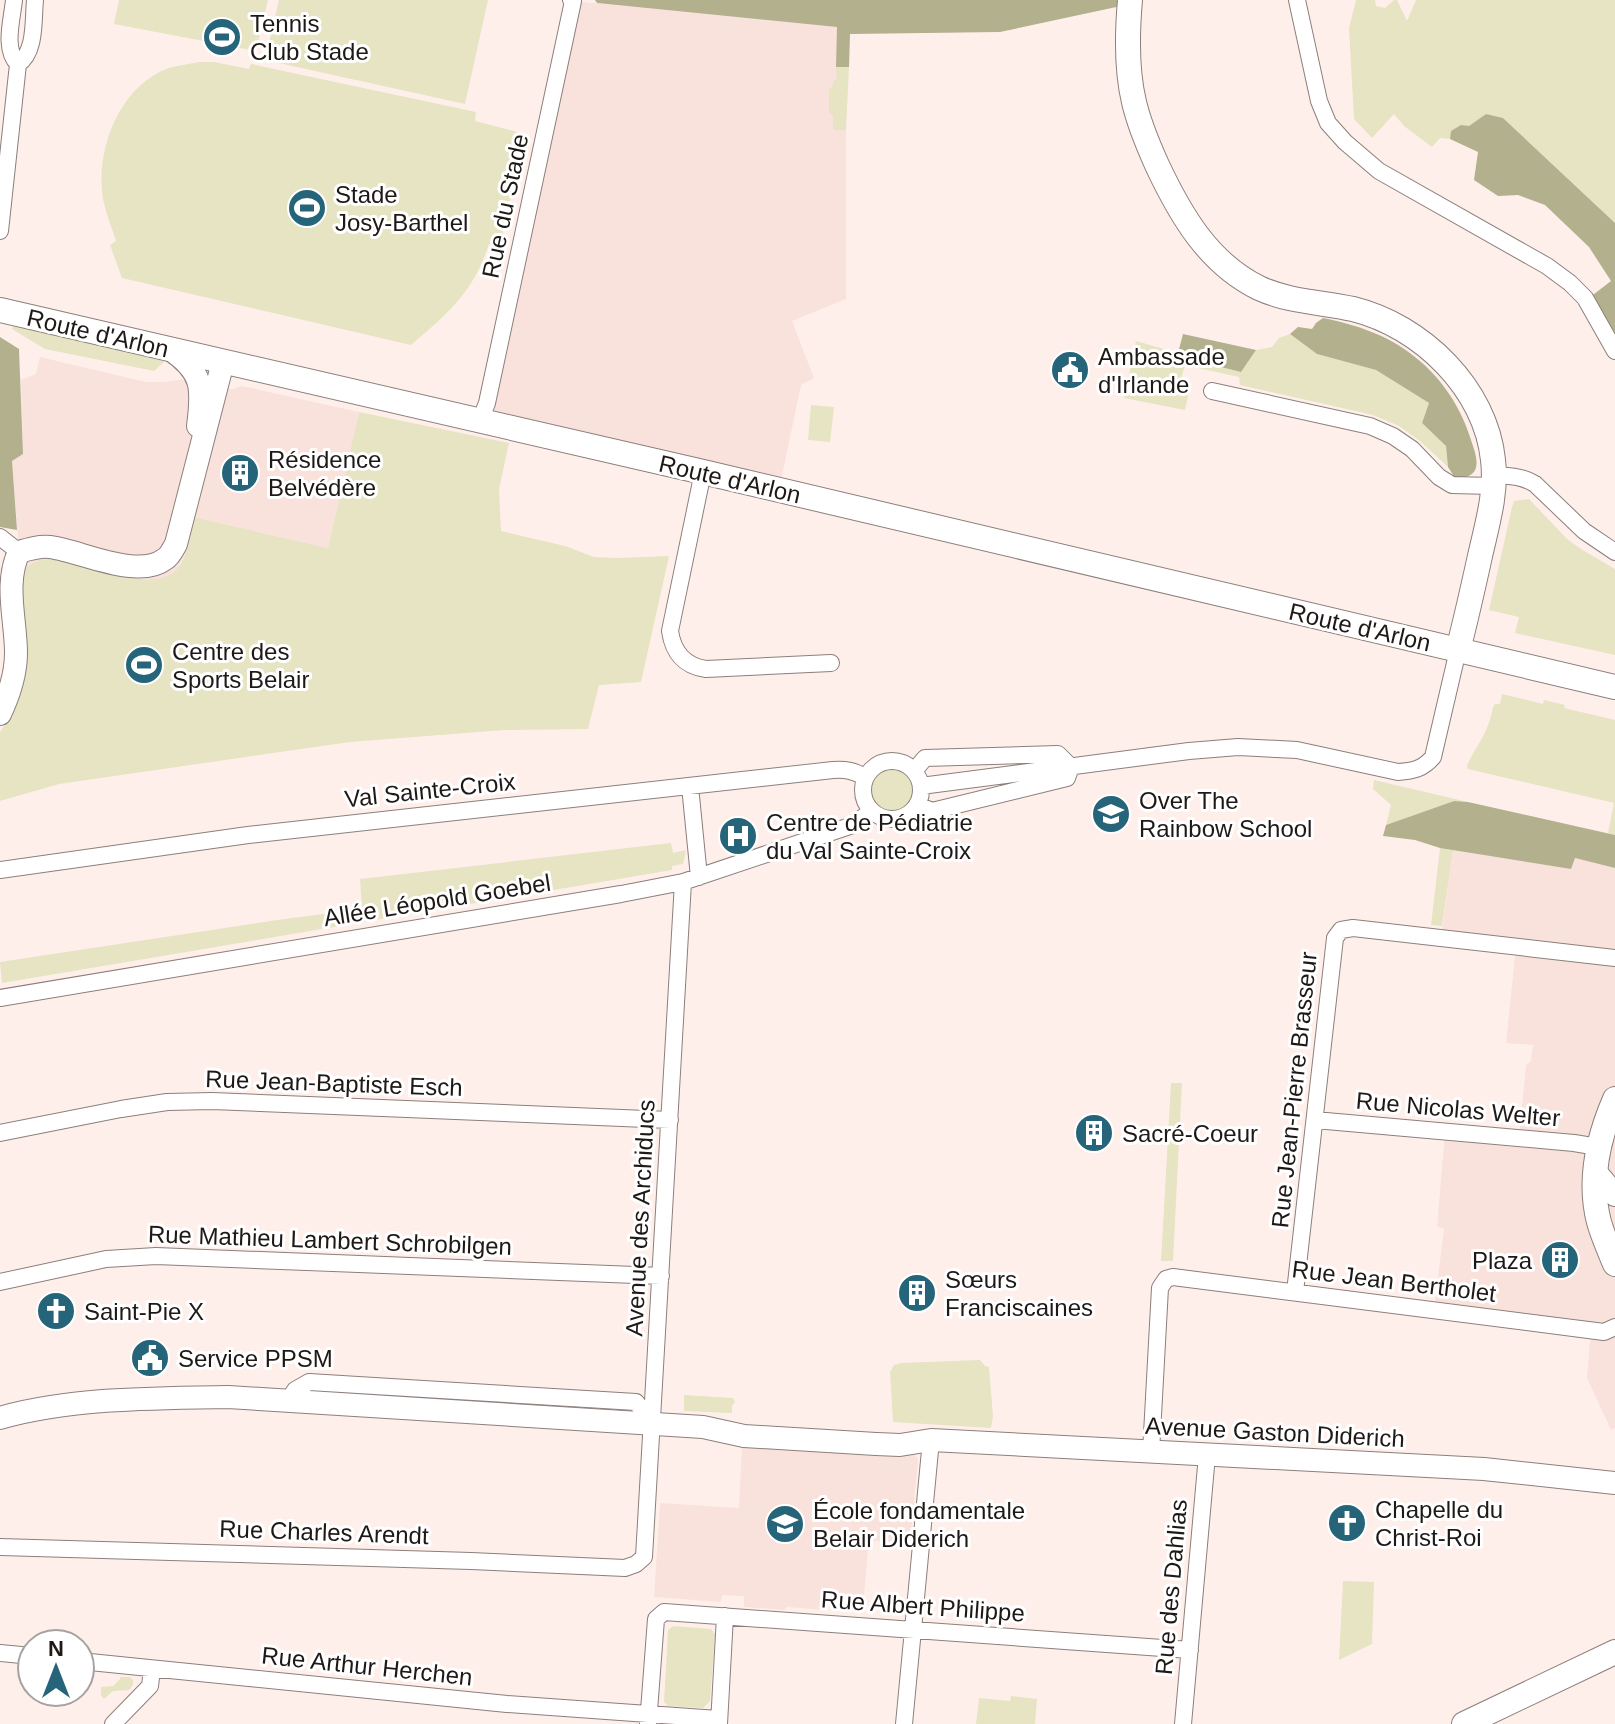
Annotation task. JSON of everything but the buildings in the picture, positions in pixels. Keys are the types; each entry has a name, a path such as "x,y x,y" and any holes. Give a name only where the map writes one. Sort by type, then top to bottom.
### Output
{"main road":[{"path":"1130,0 1128,51 1134,103 1146,140 1173,199 1195,234 1215,257 1242,278 1277,295 1380,318 1421,342 1440,358 1466,390 1483,422 1491,445 1494,481 1489,517 1458,650"},
{"name":"Route d'Arlon","path":"0,310 1615,687"},
{"path":"1615,1099 1596,1159 1597,1214 1615,1264"},
{"path":"1464,1724 1615,1652"}],"street":[{"path":"0,231 18,64 9,48 14,0"},
{"path":"18,64 22,63 30,49 35,0"},
{"name":"Rue du Stade","path":"480,421 487,403 519,258 572,0"},
{"path":"1297,0 1319,101 1328,123 1345,142 1379,171 1547,266 1570,283 1585,298 1615,351"},
{"path":"171,350 187,361 199,383 200,410 189,491"},
{"path":"0,714 14,676 16,656 12,580 13,564 19,552 49,547 136,567 151,566 167,559 176,544 223,362"},
{"path":"1212,391 1370,426 1412,449 1439,477 1452,485 1515,476 1527,479 1584,531 1615,552"},
{"path":"703,472 670,631 671,644 677,653 686,662 706,669 831,663"},
{"path":"0,537 19,552"},
{"path":"918,778 1071,767 1238,747 1297,750 1398,772 1417,770 1433,757 1458,650"},
{"path":"918,778 905,763 894,760 882,762 865,777 863,795 871,811 891,820 911,813 918,805 921,795 918,778 925,758 1058,754 1071,767"},
{"path":"918,805 932,811 1067,778 1071,767"},
{"name":"Val Sainte-Croix","path":"0,870 248,835 843,769 865,777"},
{"name":"Avenue des Archiducs","path":"644,1557 670,1120 691,879 690,786"},
{"name":"Allée Léopold Goebel","path":"0,998 691,879 853,825 871,811"},
{"name":"Rue Jean-Pierre Brasseur","path":"1295,1292 1335,938 1341,930 1353,928 1615,958"},
{"name":"Rue Jean-Baptiste Esch","path":"0,1133 167,1102 212,1101 670,1120"},
{"name":"Rue Nicolas Welter","path":"1315,1120 1574,1143 1596,1159"},
{"path":"1596,1159 1615,1195"},
{"name":"Rue Mathieu Lambert Schrobilgen","path":"0,1282 106,1259 156,1256 661,1276"},
{"name":"Rue Jean Bertholet","path":"1151,1452 1160,1288 1166,1279 1173,1277 1604,1332 1615,1327"},
{"name":"Avenue Gaston Diderich","path":"0,1418 75,1404 167,1398 228,1397 288,1401 420,1399 538,1406 653,1424 703,1427 744,1436 900,1445 931,1440 1484,1469 1615,1483"},
{"path":"904,1724 931,1440"},
{"name":"Rue des Dahlias","path":"1183,1724 1207,1455"},
{"name":"Rue Charles Arendt","path":"0,1547 625,1568 644,1557"},
{"name":"Rue Albert Philippe","path":"649,1720 656,1619 664,1612 1190,1650"},
{"path":"718,1721 725,1616"},
{"name":"Rue Arthur Herchen","path":"96,1663 649,1720 718,1721"},
{"path":"113,1724 150,1686 152,1669"}],"shaded area":[{"name":"Tennis Club Stade","path":"119,0 268,0 256,51 114,24"},
{"path":"279,0 488,0 465,104 265,60"},
{"path":"595,0 1121,0 1121,6 1000,32 850,34 849,67 836,67 837,27 597,3"},
{"path":"1356,0 1375,0 1376,6 1385,8 1397,0 1407,21 1416,0 1615,0 1615,223 1503,118 1486,114 1469,126 1451,131 1450,139 1440,138 1432,147 1404,126 1394,114 1372,138 1354,119 1349,28"},
{"path":"573,1 838,27 837,79 833,85 829,112 833,115 833,130 846,130 846,299 792,321 814,378 801,385 779,490 480,421"},
{"name":"Stade Josy-Barthel","path":"200,62 249,69 251,64 476,112 475,121 525,134 500,246 489,244 475,276 458,301 411,345 122,278 110,245 116,241 103,199 101,180 107,141 124,104 136,89 169,68"},
{"path":"836,67 849,67 846,130 833,130 833,116 829,112 829,90 833,80 837,79"},
{"path":"1486,114 1503,118 1615,223 1615,339 1589,298 1611,281 1589,247 1545,205 1518,195 1498,196 1474,180 1478,152 1450,139 1451,131 1461,125 1469,126"},
{"path":"1323,318 1383,337 1405,349 1434,375 1457,407 1468,430 1476,459 1473,473 1455,478 1448,467 1446,446 1422,423 1429,403 1376,370 1317,354 1290,334 1298,327 1312,329"},
{"path":"14,325 165,361 154,371 45,349 12,329"},
{"path":"1183,334 1256,350 1241,372 1178,353"},
{"path":"1290,334 1317,354 1376,370 1429,403 1422,423 1446,446 1448,467 1399,426 1373,415 1240,385 1239,377 1185,365 1181,379 1191,382 1185,410 1124,398 1136,341 1241,372 1256,350 1272,347 1279,338"},
{"path":"0,337 19,349 23,454 12,461 17,530 0,527"},
{"path":"40,357 146,382 186,379 218,388 242,386 359,412 328,548 195,517 186,554 177,569 166,578 21,579 12,461 23,454 21,380 36,374"},
{"path":"811,405 834,407 830,442 808,440"},
{"path":"359,412 509,443 499,489 501,531 565,546 594,557 669,556 641,682 599,685 588,729 504,730 350,742 59,784 0,801 0,732 6,723 21,579 31,564 47,559 68,561 139,579 160,578 176,570 184,558 194,517 328,548"},
{"path":"1529,499 1567,539 1615,569 1615,655 1515,633 1519,617 1489,610 1514,501"},
{"path":"1502,694 1543,704 1544,700 1615,720 1615,835 1608,833 1614,803 1468,769 1493,707 1500,704"},
{"path":"893,768 908,775 915,790 908,805 893,812 878,805 871,790 878,775"},
{"path":"1374,780 1468,802 1454,801 1386,825 1391,805 1373,789"},
{"path":"1454,801 1615,835 1615,868 1575,858 1571,869 1383,836 1386,825"},
{"path":"671,843 673,853 686,850 683,864 672,866 672,870 2,983 0,962 362,909 360,879"},
{"path":"1440,848 1453,850 1442,926 1431,925"},
{"path":"1453,850 1571,869 1575,858 1615,868 1615,1428 1611,1430 1587,1378 1591,1330 1434,1310 1444,1228 1437,1227 1445,1132 1519,1138 1526,1065 1531,1061 1533,1045 1506,1043 1516,947 1441,938"},
{"path":"1171,1083 1182,1083 1173,1261 1161,1261"},
{"path":"980,1360 989,1367 991,1428 893,1422 890,1372 894,1365"},
{"path":"684,1395 733,1398 735,1402 732,1413 684,1411"},
{"name":"École fondamentale Belair Diderich","path":"742,1444 912,1454 917,1457 910,1543 865,1540 864,1548 868,1548 863,1608 827,1605 824,1610 787,1607 784,1610 744,1607 744,1596 722,1595 721,1602 654,1597 660,1503 739,1508"},
{"path":"1343,1581 1374,1582 1372,1644 1339,1660"},
{"path":"673,1626 711,1629 715,1634 710,1701 703,1708 668,1706 664,1702 668,1630"},
{"path":"120,1677 130,1677 133,1685 129,1690 113,1691 104,1699 101,1687 113,1686"},
{"path":"1011,1696 1037,1699 1035,1724 976,1724 979,1698 1010,1701"}],"place":[{"name":"Tennis Club Stade","path":"222,37"},
{"name":"Stade Josy-Barthel","path":"307,208"},
{"name":"Ambassade d'Irlande","path":"1070,370"},
{"name":"Résidence Belvédère","path":"240,473"},
{"name":"Centre des Sports Belair","path":"144,665"},
{"name":"Over The Rainbow School","path":"1111,814"},
{"name":"Centre de Pédiatrie du Val Sainte-Croix","path":"738,836"},
{"name":"Sacré-Coeur","path":"1094,1133"},
{"name":"Plaza","path":"1560,1260"},
{"name":"Sœurs Franciscaines","path":"917,1293"},
{"name":"Saint-Pie X","path":"56,1311"},
{"name":"Service PPSM","path":"150,1358"},
{"name":"Chapelle du Christ-Roi","path":"1347,1523"},
{"name":"École fondamentale Belair Diderich","path":"785,1524"}]}
